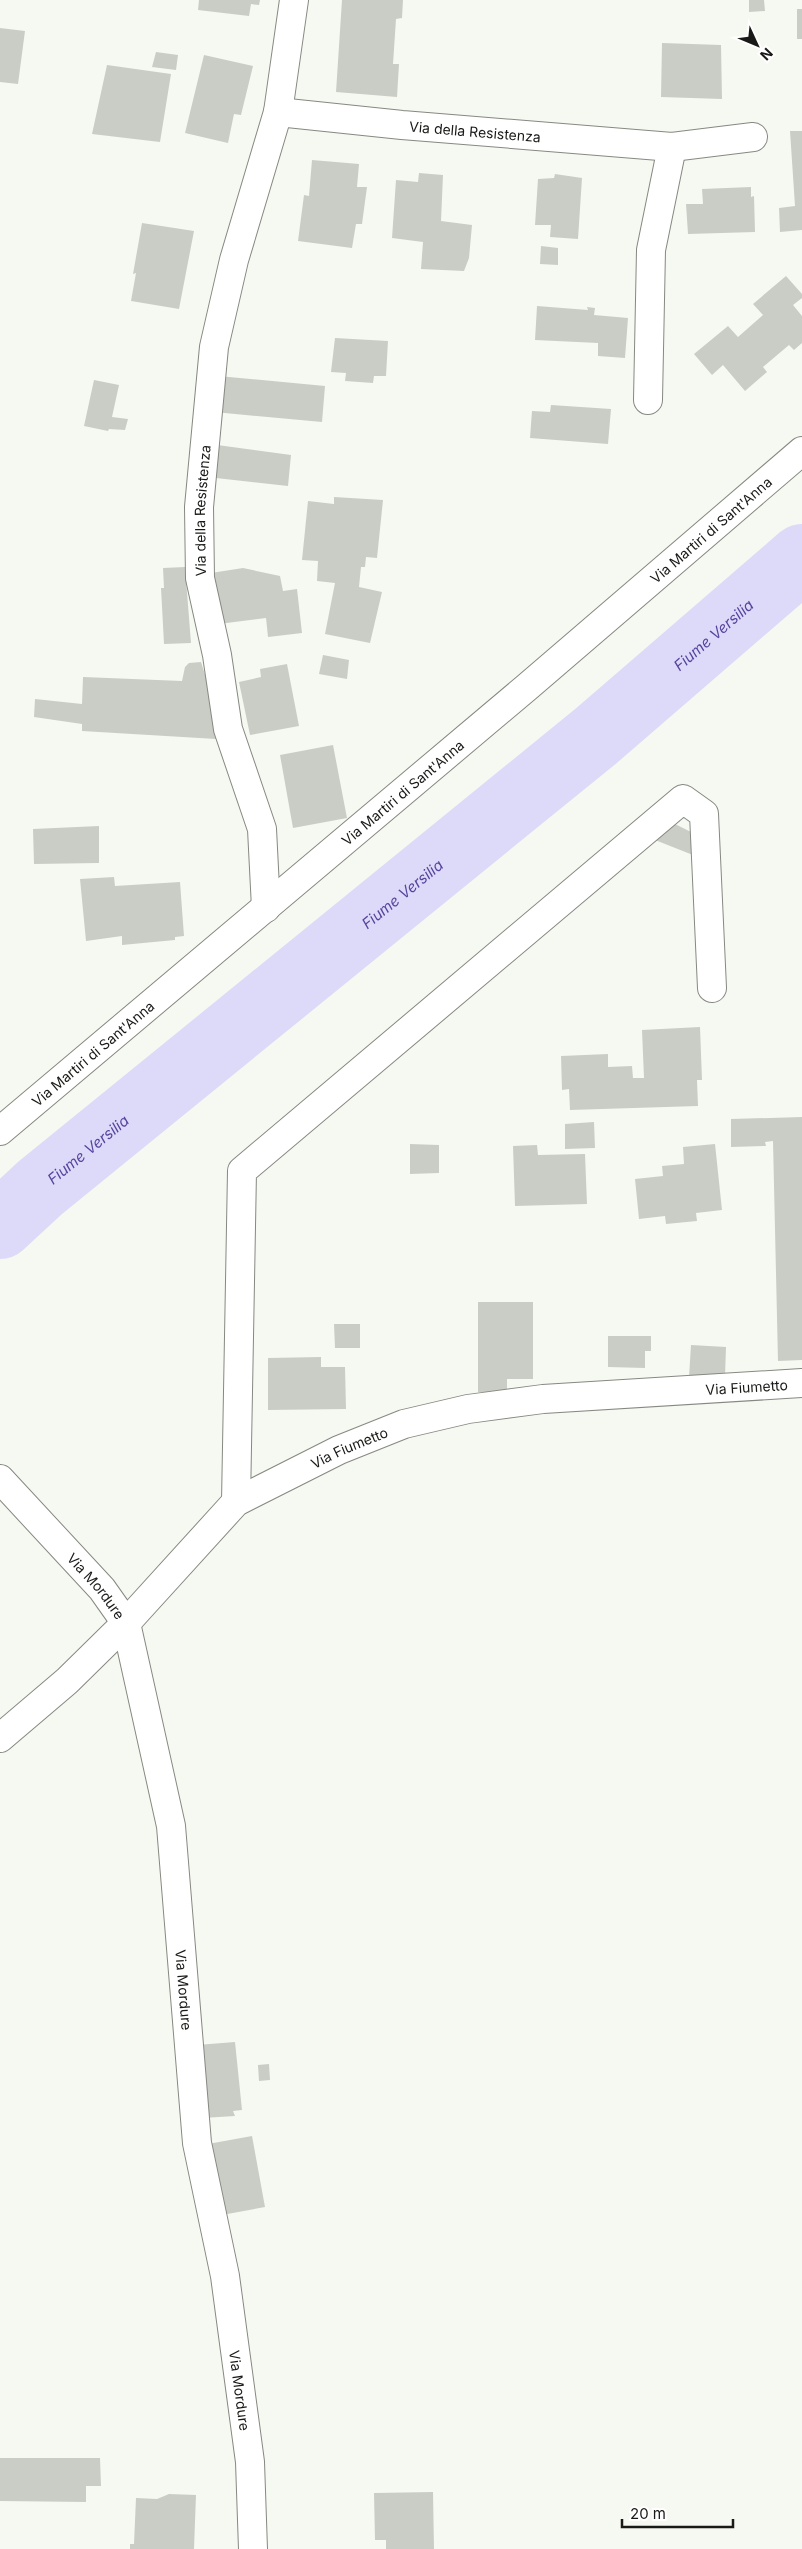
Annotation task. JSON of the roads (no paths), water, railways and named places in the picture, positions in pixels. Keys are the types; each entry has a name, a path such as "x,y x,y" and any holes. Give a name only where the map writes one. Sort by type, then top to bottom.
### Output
{"street":[{"name":"Via della Resistenza","path":"266,908 262,828 228,729 217,655 200,578 199,507 214,347 234,260 278,112 294,0"},
{"name":"Via della Resistenza","path":"278,112 402,125 672,147 753,137"},
{"path":"648,400 651,250 672,147"},
{"name":"Via Martiri di Sant'Anna","path":"0,1130 266,908 802,451"},
{"path":"236,1502 242,1171 683,799 704,814 712,988"},
{"name":"Via Fiumetto","path":"0,1738 68,1681 126,1623 236,1502 339,1450 404,1424 468,1409 543,1399 802,1383"},
{"name":"Via Mordure","path":"0,1479 102,1589 126,1623 172,1826 196,2143 226,2276 250,2462 253,2549"}],"waterway":[{"name":"Fiume Versilia","path":"0,1225 40,1188 596,736 802,558"}]}
